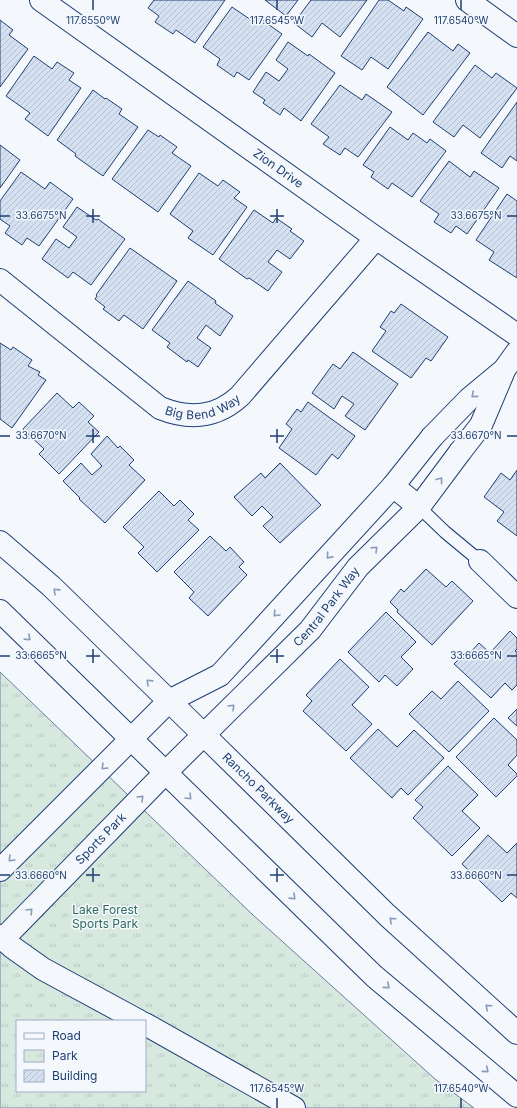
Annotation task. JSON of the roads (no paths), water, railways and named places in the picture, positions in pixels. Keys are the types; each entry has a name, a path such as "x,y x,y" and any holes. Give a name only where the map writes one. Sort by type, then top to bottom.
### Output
{"street":[{"name":"Zion Drive","path":"41,0 376,238 517,335"},
{"path":"466,0 517,36"},
{"name":"Big Bend Way","path":"0,280 160,408 182,415 203,415 223,408 240,396 376,238"},
{"name":"Central Park Way","path":"165,773 310,630 358,567 419,506 481,425 504,370 517,352"},
{"name":"Central Park Way","path":"132,740 169,701 220,675 393,486 432,437 469,399 504,370"},
{"path":"393,486 419,506"},
{"name":"Rancho Parkway","path":"0,542 51,586 387,915 517,1034"},
{"path":"480,561 517,597"},
{"path":"0,611 374,976 517,1096"},
{"path":"0,870 132,740"},
{"name":"Sports Park","path":"1,938 165,773"},
{"path":"1,938 12,948 43,970 137,1020"},
{"path":"146,1025 294,1108"}],"lane":[{"path":"419,506 445,532 480,561"}],"park label":[{"name":"Lake Forest Sports Park","path":"105,917"}]}
